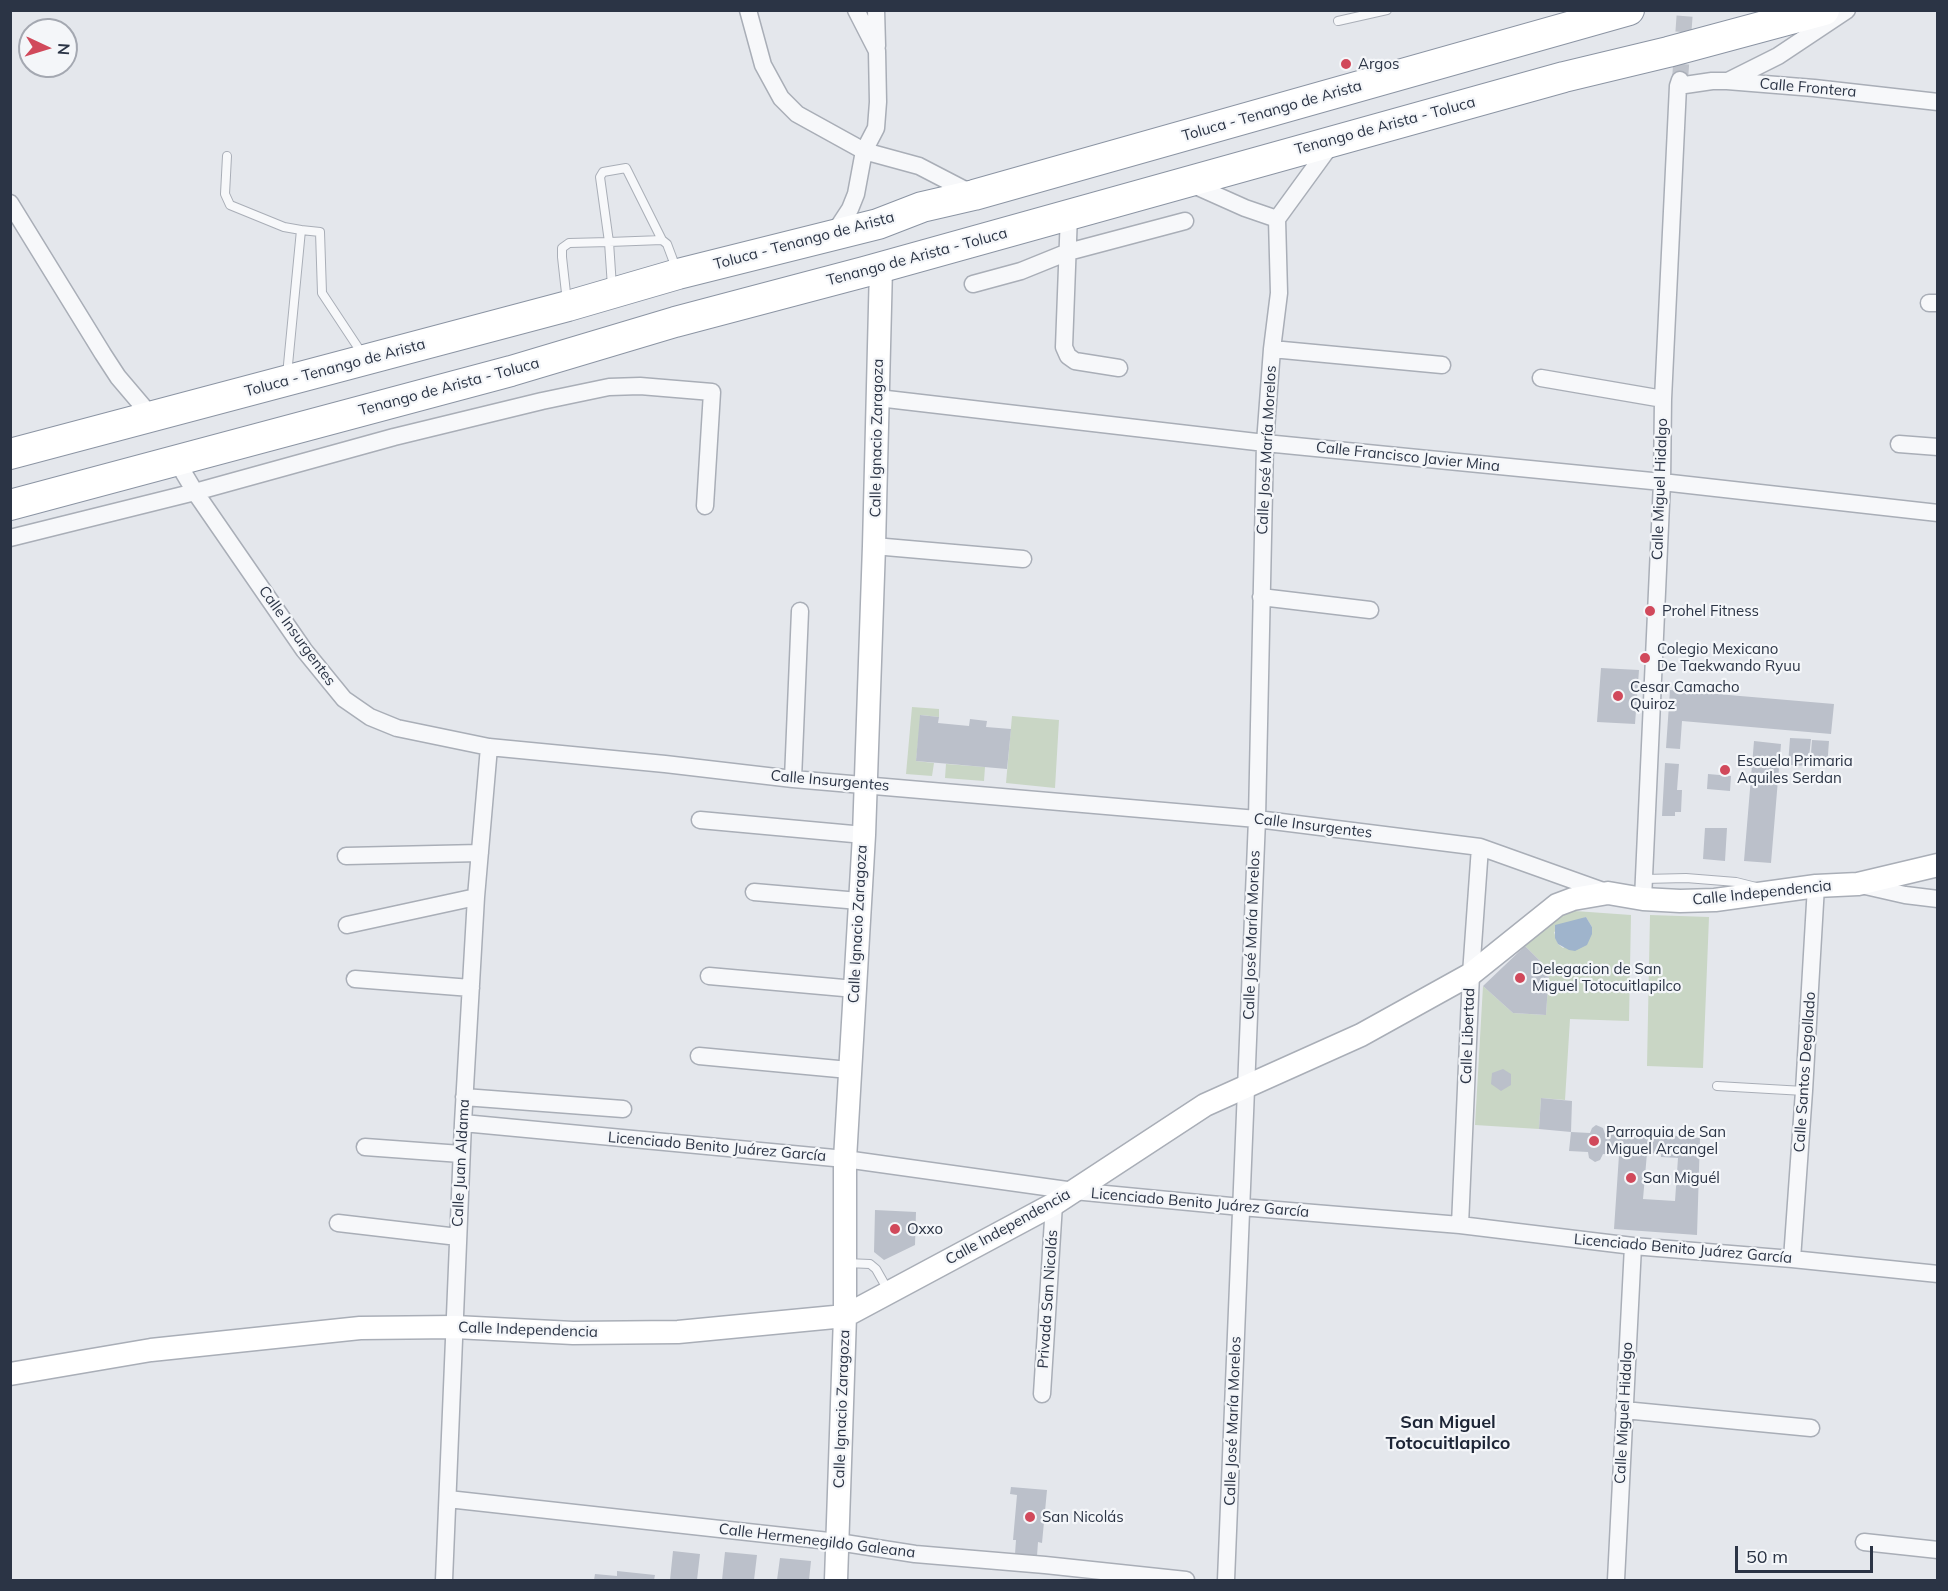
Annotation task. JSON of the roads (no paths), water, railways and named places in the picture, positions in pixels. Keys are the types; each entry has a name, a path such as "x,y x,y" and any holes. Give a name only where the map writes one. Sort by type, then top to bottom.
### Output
{"highway":[{"name":"Tenango de Arista - Toluca","path":"10,505 511,371 675,322 1564,77 1824,10"},
{"name":"Toluca - Tenango de Arista","path":"10,454 568,306 678,274 878,224 922,207 974,195 1614,13"}],"street":[{"path":"748,10 763,65 781,98 797,114 864,151 919,166 974,195"},
{"path":"856,10 877,51"},
{"path":"833,235 850,209 856,194 864,151 876,128 878,91 876,10"},
{"path":"1727,81 1778,56 1848,10"},
{"name":"Calle Frontera","path":"1679,83 1727,81 1938,102"},
{"name":"Calle Miguel Hidalgo","path":"1644,889 1662,482 1663,399 1679,83"},
{"path":"1186,181 1245,208 1276,219 1335,140"},
{"path":"10,202 118,377 153,417"},
{"path":"1069,214 1064,347 1068,356 1075,361 1119,368"},
{"name":"Calle José María Morelos","path":"1226,1581 1257,819 1264,443 1279,293 1276,219"},
{"path":"973,284 1021,271 1068,252 1185,221"},
{"name":"Calle Ignacio Zaragoza","path":"836,1581 845,1316 845,1159 864,835 881,267"},
{"path":"1272,349 1442,365"},
{"path":"1540,378 1663,399"},
{"path":"10,538 195,492 394,437 609,387 640,386 712,392 705,506"},
{"name":"Calle Francisco Javier Mina","path":"878,398 1264,443 1662,482 1938,513"},
{"path":"1899,444 1938,447"},
{"name":"Calle Insurgentes","path":"176,460 195,492 304,650 344,699 370,717 397,728 489,747 794,779 1257,819 1480,847 1608,893"},
{"path":"874,546 1023,559"},
{"path":"1261,597 1370,610"},
{"path":"794,779 800,611"},
{"name":"Calle Juan Aldama","path":"444,1581 464,1097 476,897 489,747"},
{"path":"700,820 864,835"},
{"name":"Calle Libertad","path":"1460,1225 1471,974 1480,847"},
{"path":"346,856 480,853"},
{"name":"Calle Independencia","path":"10,1374 151,1350 360,1328 455,1327 573,1333 678,1332 845,1316 1054,1204 1205,1105 1245,1085 1361,1035 1471,974 1557,905 1573,899 1644,889 1680,901 1715,900 1816,886 1858,884 1938,865"},
{"path":"1858,884 1905,895 1938,899"},
{"name":"Calle Santos Degollado","path":"1792,1259 1816,886"},
{"path":"754,892 859,900"},
{"path":"347,925 476,897"},
{"path":"709,975 855,989"},
{"path":"355,979 471,988"},
{"path":"699,1056 849,1070"},
{"path":"464,1097 623,1109"},
{"name":"Licenciado Benito Juárez García","path":"463,1123 845,1159 1074,1191 1460,1225 1633,1246 1938,1274"},
{"path":"365,1147 461,1154"},
{"name":"Privada San Nicolás","path":"1042,1394 1054,1204"},
{"path":"338,1223 458,1237"},
{"name":"Calle Miguel Hidalgo","path":"1616,1581 1633,1246"},
{"path":"1624,1410 1811,1428"},
{"name":"Calle Hermenegildo Galeana","path":"448,1499 838,1542 915,1554 1045,1565 1186,1581"},
{"path":"1864,1542 1938,1550"}],"lane":[{"path":"1338,21 1387,10"},
{"path":"227,156 225,194 230,205 284,226 320,232 322,293 365,360"},
{"path":"612,293 601,174 621,167 628,171 662,240 667,244 678,274"},
{"path":"286,381 301,230"},
{"path":"568,306 561,257 562,248 569,243 662,240"},
{"path":"1718,1086 1804,1092"},
{"path":"845,1263 870,1264 876,1269 889,1292"}],"water":[{"path":"1586,917 1592,927 1592,934 1587,945 1575,951 1558,944 1555,938 1555,925"}],"tunnel":[{"path":"1680,80 1685,10"}],"place":[{"name":"Argos","path":"1346,64"},
{"name":"Prohel Fitness","path":"1650,611"},
{"name":"Colegio Mexicano De Taekwando Ryuu","path":"1645,658"},
{"name":"Cesar Camacho Quiroz","path":"1618,696"},
{"name":"Escuela Primaria Aquiles Serdan","path":"1725,770"},
{"name":"Delegacion de San Miguel Totocuitlapilco","path":"1520,978"},
{"name":"Parroquia de San Miguel Arcangel","path":"1594,1141"},
{"name":"San Miguél","path":"1631,1178"},
{"name":"Oxxo","path":"895,1229"},
{"name":"San Nicolás","path":"1030,1517"}],"district":[{"name":"San Miguel Totocuitlapilco","path":"1448,1433"}]}
